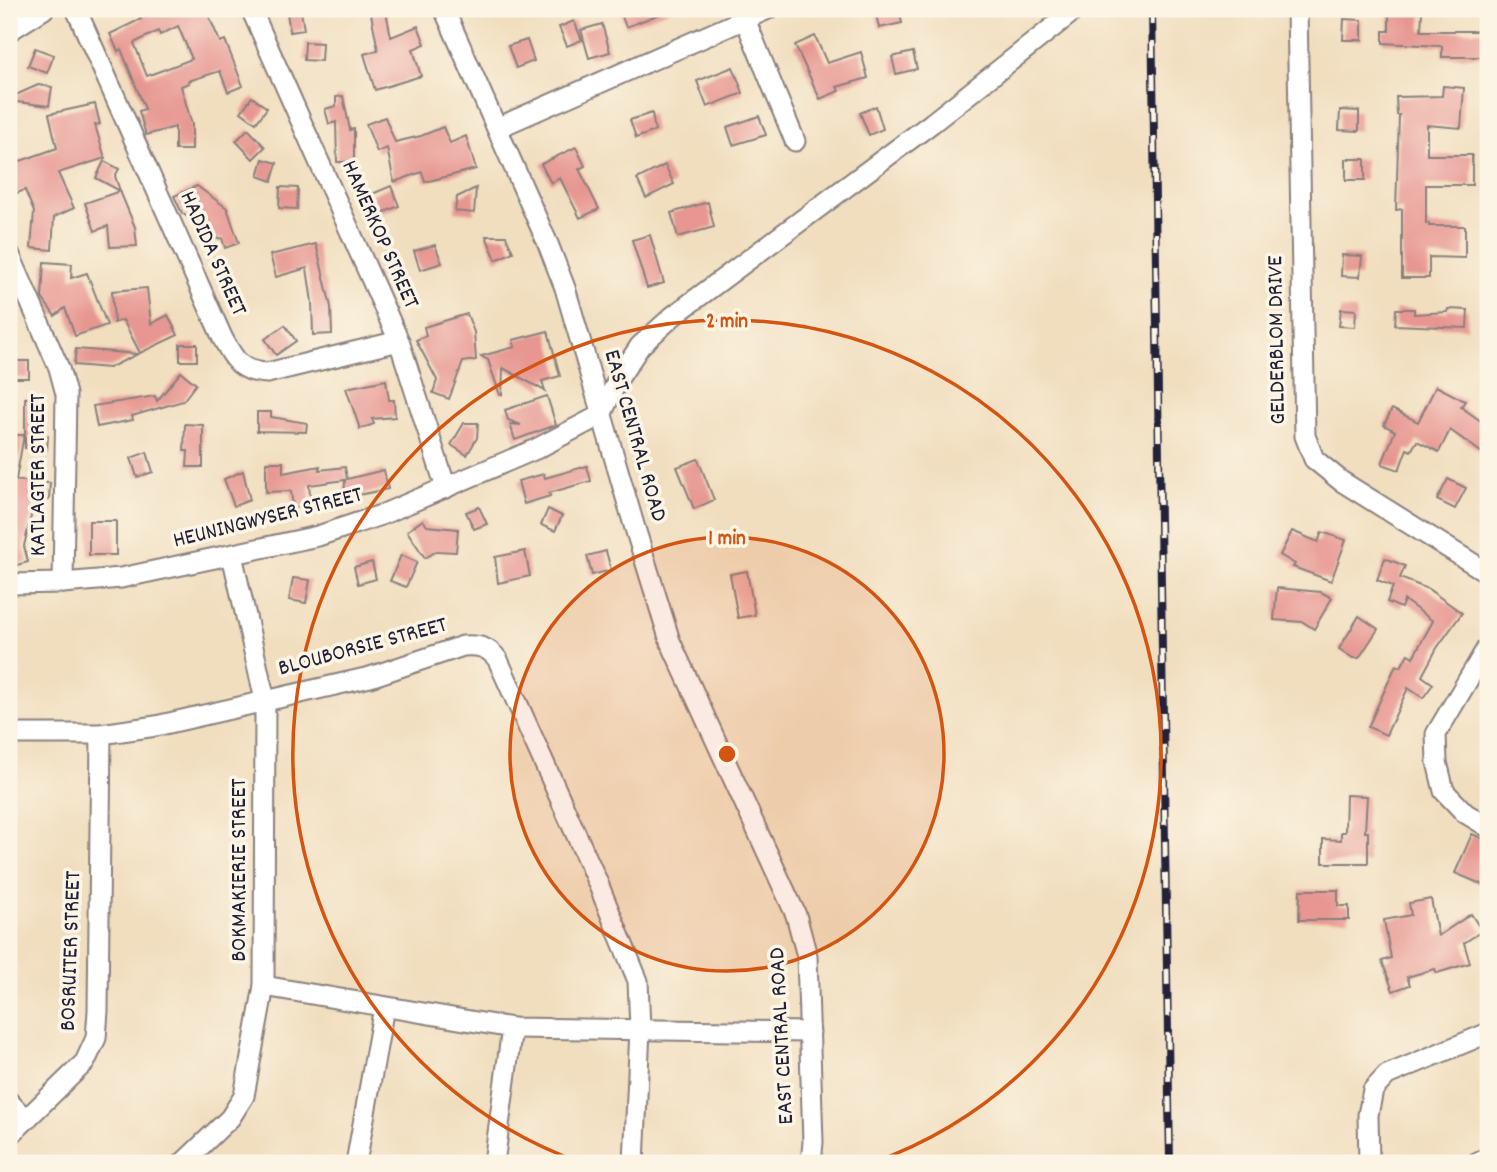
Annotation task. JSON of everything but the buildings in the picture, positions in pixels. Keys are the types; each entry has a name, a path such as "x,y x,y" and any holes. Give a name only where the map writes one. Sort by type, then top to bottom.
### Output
{"street":[{"path":"9,31 44,9"},
{"name":"HADIDA STREET","path":"76,9 223,339 237,363 250,372 267,373 399,341"},
{"name":"HAMERKOP STREET","path":"251,9 399,341 446,488"},
{"name":"EAST CENTRAL ROAD","path":"444,9 565,288 670,641 796,915 807,956 813,1142 811,1163"},
{"path":"497,128 768,9"},
{"path":"601,415 618,379 640,345 673,316 932,123 1076,9"},
{"name":"GELDERBLOM DRIVE","path":"1297,9 1302,353 1307,445 1314,459 1341,481 1488,573"},
{"path":"745,19 795,141"},
{"name":"KATLAGTER STREET","path":"9,253 59,368 66,394 63,583"},
{"name":"HEUNINGWYSER STREET","path":"9,584 121,578 318,536 362,523 446,488 536,449 601,415"},
{"name":"BOKMAKIERIE STREET","path":"183,1163 230,1118 244,1096 264,986 265,700 232,555"},
{"name":"BLOUBORSIE STREET","path":"9,734 101,734 156,726 370,677 463,646 475,645 493,653 629,956 638,981 640,1029"},
{"path":"1488,646 1436,734 1437,762 1444,791 1465,813 1488,827"},
{"name":"BOSRUITER STREET","path":"9,1136 85,1062 96,1038 99,1002 101,734"},
{"path":"264,986 512,1028 810,1032"},
{"path":"356,1163 384,1007"},
{"path":"494,1163 512,1028"},
{"path":"634,1163 640,1029"},
{"path":"1369,1163 1368,1115 1373,1090 1387,1075 1488,1033"},
{"path":"9,1102 26,1120"},
{"path":"1476,1163 1488,1157"}],"railway":[{"path":"1152,9 1170,1163"}]}
